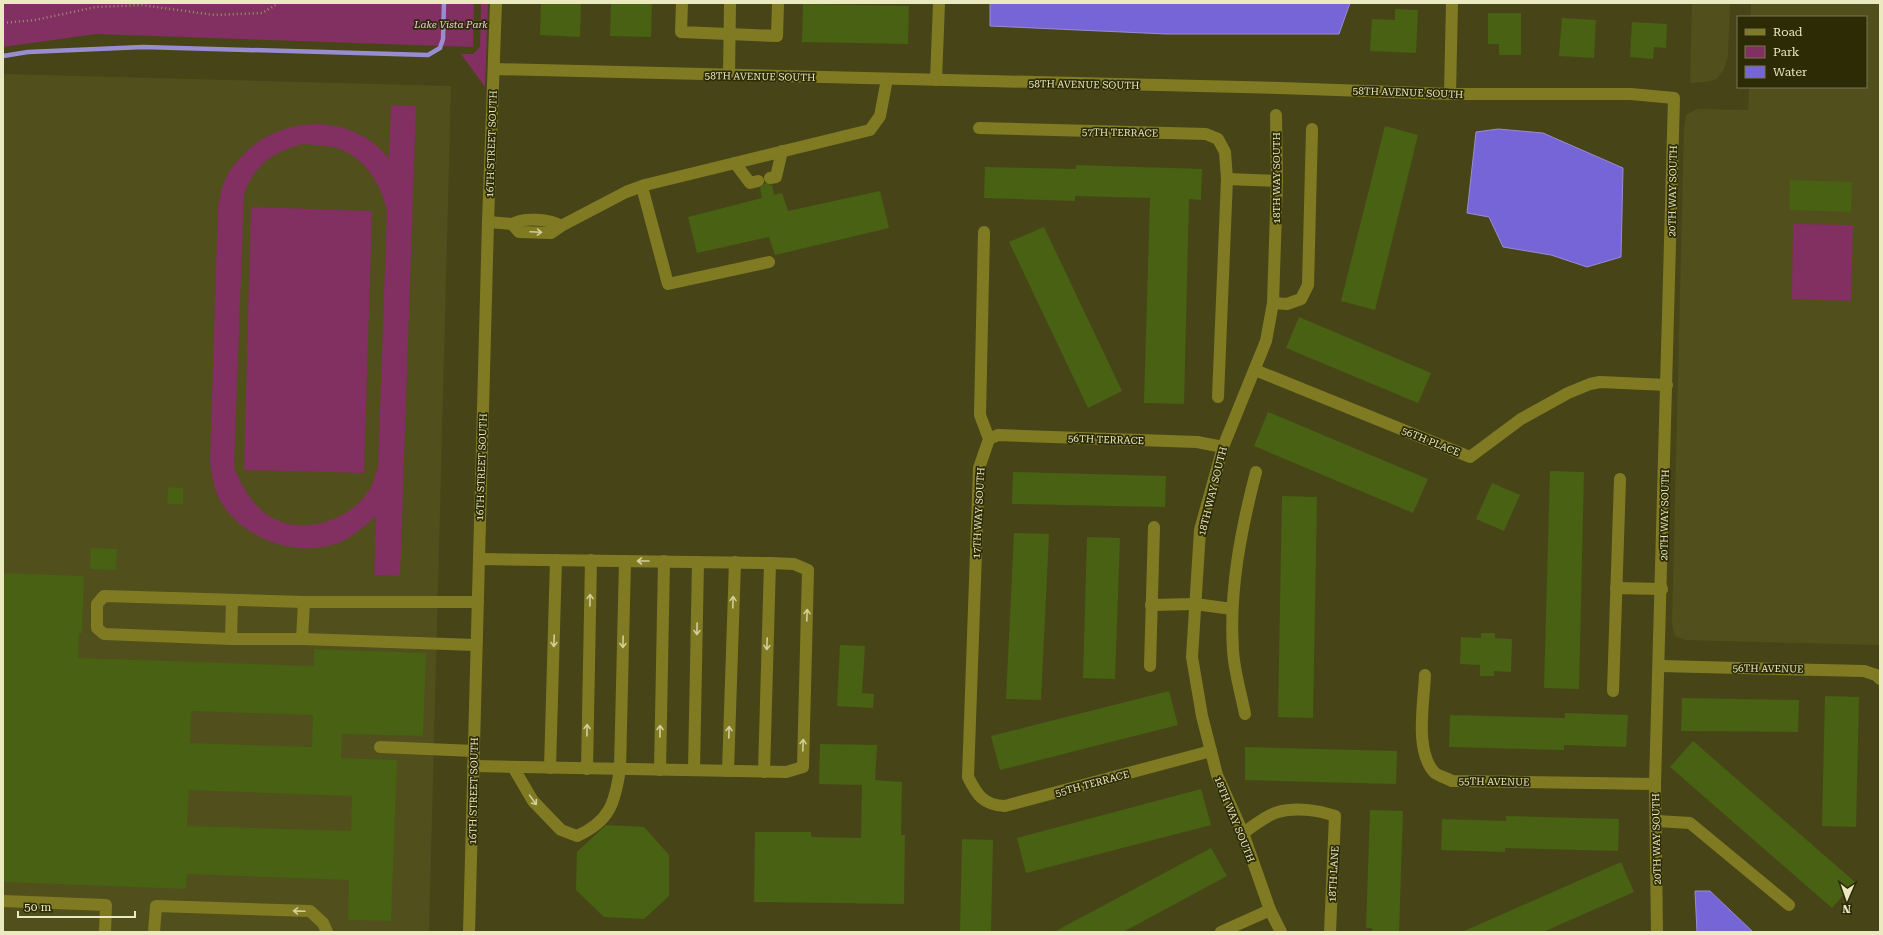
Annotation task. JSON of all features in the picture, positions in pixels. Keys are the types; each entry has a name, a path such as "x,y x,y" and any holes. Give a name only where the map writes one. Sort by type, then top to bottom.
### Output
{"street":[{"name":"16TH STREET SOUTH","path":"469,932 488,222 496,3"},
{"path":"682,3 681,32 777,36 778,3"},
{"path":"729,75 730,3"},
{"path":"936,80 939,3"},
{"path":"1450,94 1452,3"},
{"name":"58TH AVENUE SOUTH","path":"494,69 1280,88 1450,94 1631,94 1674,98"},
{"path":"488,222 512,224 519,232 551,233 561,226 626,192 782,151 870,130 880,116 887,78"},
{"name":"20TH WAY SOUTH","path":"1657,932 1656,784 1674,98"},
{"name":"18TH WAY SOUTH","path":"1276,115 1277,181 1273,303 1266,341 1222,447 1200,530 1192,657 1202,716 1217,775 1243,833 1270,910 1281,932"},
{"name":"57TH TERRACE","path":"979,128 1206,134 1218,139 1225,152 1227,179 1218,397"},
{"path":"1273,303 1287,304 1300,299 1308,285 1312,129"},
{"path":"735,163 750,183 764,180 776,176 782,151"},
{"path":"1227,179 1277,181"},
{"path":"642,187 668,284 769,262"},
{"path":"984,232 980,415 989,439"},
{"name":"56TH PLACE","path":"1255,370 1470,457 1521,419 1568,393 1590,384 1600,382 1667,385"},
{"name":"56TH TERRACE","path":"989,439 998,435 1030,436 1197,442 1222,447"},
{"name":"17TH WAY SOUTH","path":"976,794 968,776 979,468 989,439"},
{"path":"1245,714 1233,652 1232,609 1244,518 1256,472"},
{"path":"1613,691 1620,479"},
{"path":"1150,666 1154,527"},
{"path":"473,766 764,772 786,772 803,767 808,570 794,564 770,563 479,559"},
{"path":"550,768 556,560"},
{"path":"587,769 591,560"},
{"path":"513,767 533,801 561,830 577,836 592,829 608,813 618,784 620,769 625,561"},
{"path":"660,770 664,561"},
{"path":"694,770 698,562"},
{"path":"728,771 735,562"},
{"path":"764,772 770,563"},
{"path":"1616,588 1662,589"},
{"path":"476,645 302,639 231,639 104,634 97,628 97,604 104,596 304,602 478,602"},
{"path":"231,639 232,600"},
{"path":"302,639 304,602"},
{"path":"1151,605 1195,604 1232,609"},
{"name":"56TH AVENUE","path":"1660,666 1864,671 1878,677"},
{"name":"55TH AVENUE","path":"1425,675 1422,745 1426,760 1436,773 1452,781 1656,784"},
{"path":"380,747 474,751"},
{"name":"55TH TERRACE","path":"976,794 992,805 1005,806 1210,751"},
{"name":"18TH LANE","path":"1243,833 1278,812 1293,810 1314,811 1335,816 1330,932"},
{"path":"1657,821 1690,823 1788,906"},
{"path":"3,901 106,904 105,932"},
{"path":"154,932 156,906 310,911 323,923 327,932"},
{"path":"1221,932 1270,910"}],"path":[{"path":"3,23 35,20 96,7 142,5 214,15 262,13 279,3"}],"shaded area":[{"path":"1692,3 1730,3 1728,56 1724,69 1717,79 1706,82 1690,83"},
{"path":"1751,3 1880,3 1880,645 1685,640 1675,636 1672,624 1684,129 1686,115 1697,109 1748,110 1749,88 1867,88 1867,16 1751,16"},
{"path":"3,74 451,86 429,932 3,932"}],"green space":[{"name":"Lake Vista Park","path":"3,3 474,3 473,47 96,34 3,47"},
{"path":"481,3 488,3 485,87 461,54 473,54 480,47"},
{"path":"391,105 416,106 400,576 374,575 376,516 345,540 329,546 311,548 276,544 245,528 231,516 221,502 217,493 210,462 218,207 222,186 227,176 246,152 263,139 279,131 296,126 313,124 331,125 348,129 364,137 379,148 389,158","holes":["303,144 327,146 340,149 358,160 377,183 387,211 378,466 376,475 370,489 351,510 325,522 311,525 296,525 282,522 269,516 252,500 240,481 234,467 244,194 248,184 266,161 282,151"]},
{"path":"251,207 372,211 364,473 244,470"},
{"path":"1793,224 1853,225 1851,301 1792,299"}],"water":[{"path":"990,3 1350,3 1339,34 1166,34 990,26"},
{"path":"1498,129 1543,133 1623,168 1621,257 1587,267 1551,255 1503,247 1489,217 1467,213 1476,132"},
{"path":"1695,891 1710,891 1753,932 1697,932"}],"building":[{"path":"541,3 581,3 580,37 540,35"},
{"path":"611,3 652,3 651,37 610,36"},
{"path":"803,4 909,6 908,44 802,42"},
{"path":"1395,9 1418,10 1416,53 1370,51 1372,19 1395,20"},
{"path":"1488,13 1521,13 1521,55 1499,55 1499,44 1488,44"},
{"path":"1562,18 1596,20 1594,58 1559,56"},
{"path":"1632,22 1667,24 1666,48 1654,47 1653,59 1630,57"},
{"path":"1385,126 1418,135 1375,310 1341,301"},
{"path":"1076,165 1202,169 1201,200 1189,199 1184,404 1144,403 1150,198 1075,196 1075,201 984,198 985,167 1076,169"},
{"path":"1790,180 1852,182 1851,212 1789,210"},
{"path":"765,183 772,185 774,195 782,193 788,211 880,191 889,228 775,255 769,237 697,253 688,217 762,198 760,188"},
{"path":"1044,227 1122,391 1088,408 1009,242"},
{"path":"1299,317 1431,373 1418,403 1286,348"},
{"path":"1268,412 1428,479 1413,513 1254,446"},
{"path":"1550,471 1584,472 1579,689 1544,688"},
{"path":"1013,472 1166,476 1165,507 1012,504"},
{"path":"1492,483 1520,495 1504,531 1476,519"},
{"path":"168,487 183,488 183,504 167,504"},
{"path":"1282,496 1317,497 1313,718 1278,717"},
{"path":"1014,533 1049,534 1041,700 1006,699"},
{"path":"1087,537 1120,538 1115,679 1083,678"},
{"path":"91,548 117,549 116,570 90,569"},
{"path":"3,573 84,576 82,633 79,633 78,658 314,666 314,649 426,653 423,736 342,734 341,758 397,760 391,921 348,920 349,880 187,874 186,889 3,882","holes":["191,711 313,715 312,747 190,743","189,790 352,796 351,831 187,826"]},
{"path":"1481,633 1495,633 1495,638 1512,639 1511,672 1494,671 1494,676 1480,676 1480,665 1460,664 1461,637 1481,638"},
{"path":"840,645 865,646 862,693 874,694 873,708 837,706"},
{"path":"1169,691 1178,725 1000,770 991,736"},
{"path":"1825,696 1859,697 1856,827 1822,826"},
{"path":"1682,698 1799,700 1798,732 1681,731"},
{"path":"1565,713 1628,715 1626,747 1564,745 1564,750 1449,747 1450,715 1565,718"},
{"path":"1693,741 1855,882 1832,908 1670,767"},
{"path":"820,744 877,745 875,780 902,782 901,835 905,835 904,904 754,902 755,832 811,832 811,837 861,838 862,785 819,784"},
{"path":"1245,747 1397,751 1396,784 1245,780"},
{"path":"1201,789 1211,825 1026,873 1017,838"},
{"path":"1370,810 1403,811 1399,932 1372,932 1372,928 1366,928"},
{"path":"1506,816 1619,819 1618,851 1505,848 1505,852 1441,850 1442,819 1506,821"},
{"path":"606,825 644,827 669,855 669,896 644,919 604,917 576,890 577,852"},
{"path":"962,839 993,840 991,932 960,932"},
{"path":"1211,848 1227,876 1123,932 1054,932"},
{"path":"1621,862 1634,892 1543,932 1462,932"}],"waterway":[{"path":"3,56 28,52 143,47 428,55 440,48 443,39 444,3"}]}
